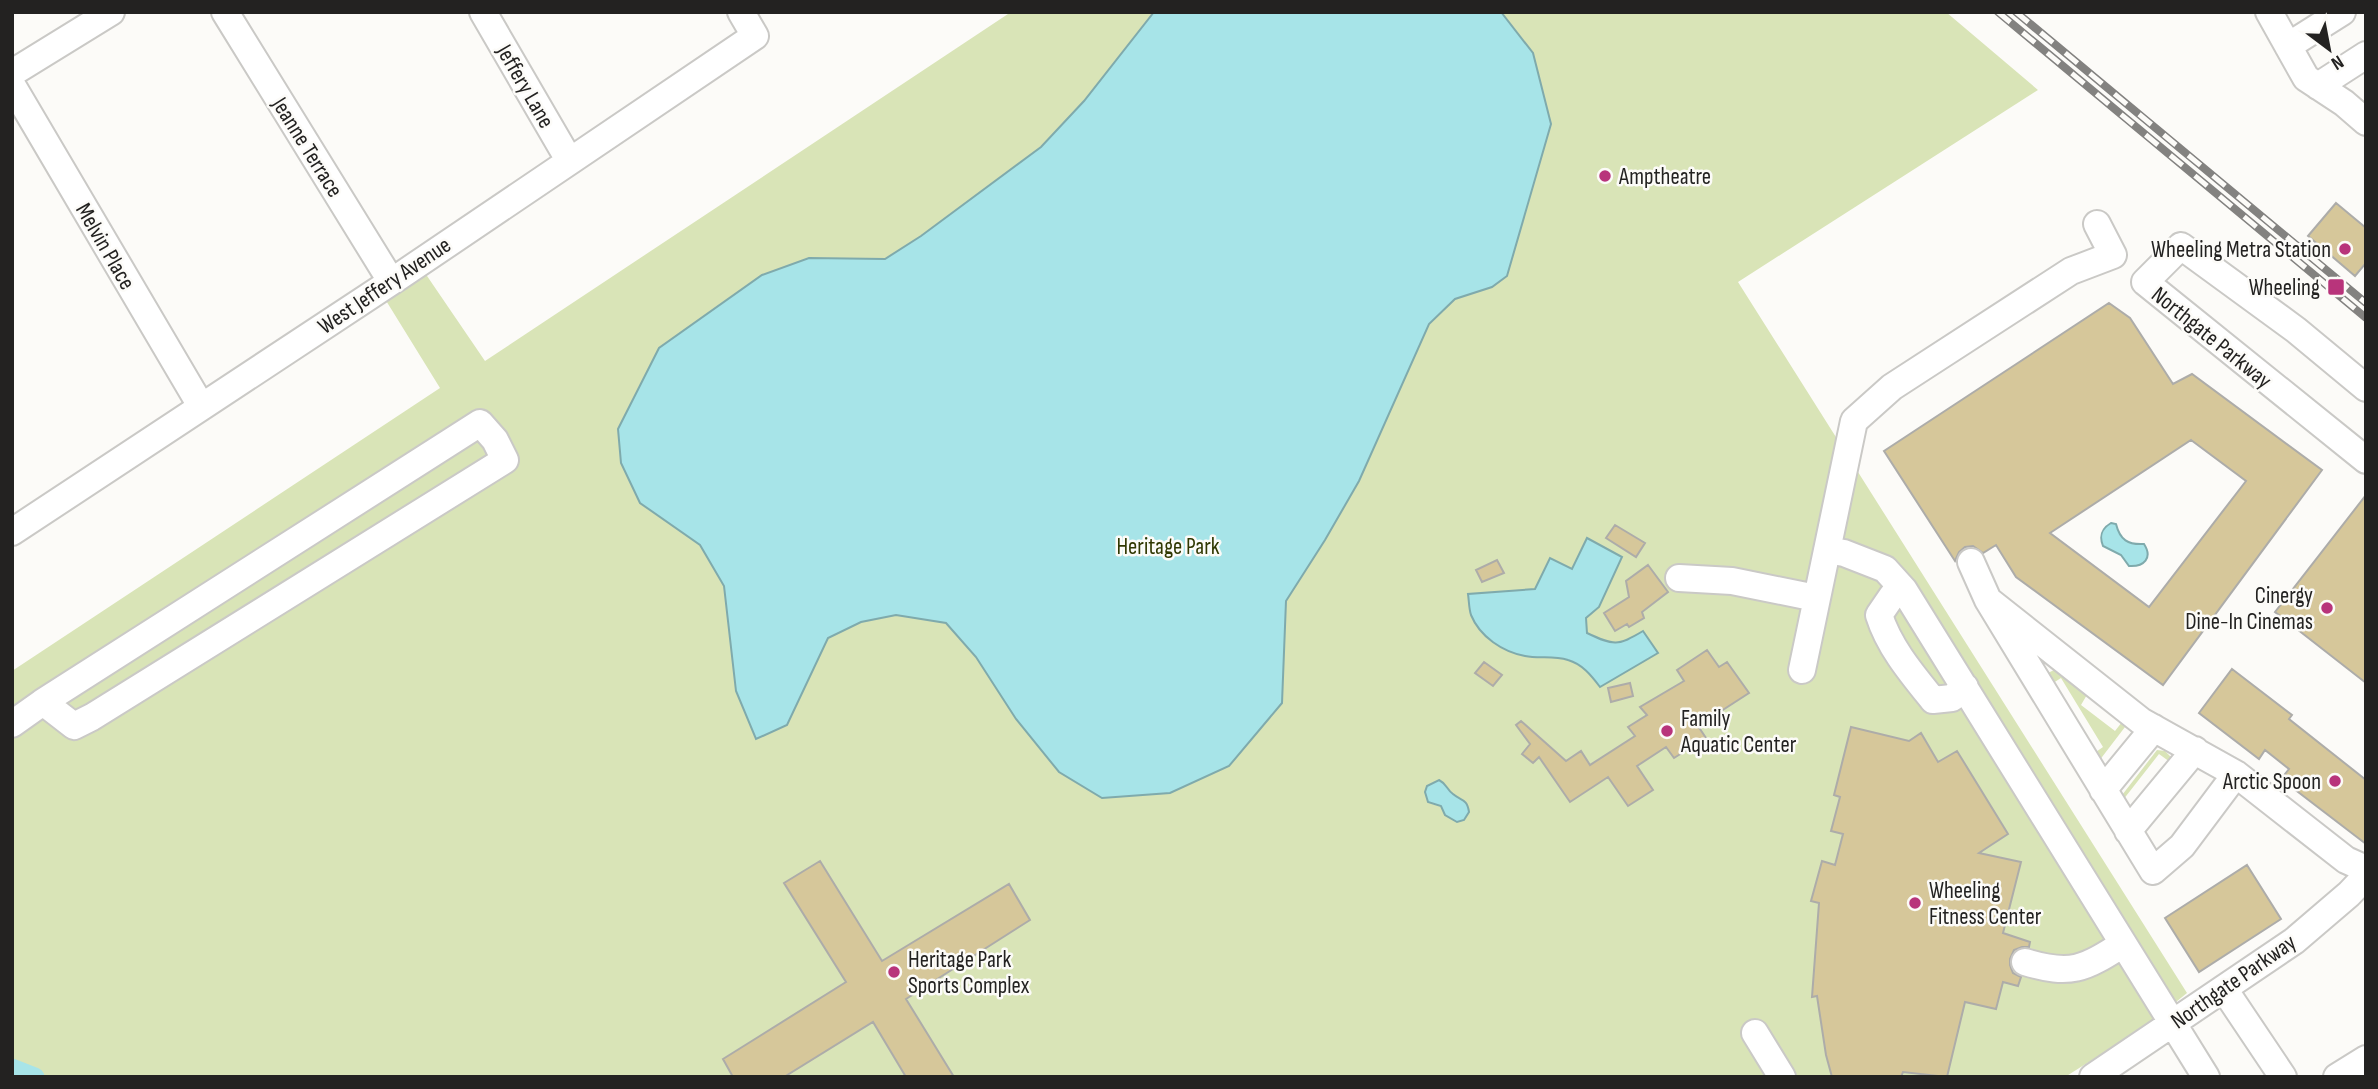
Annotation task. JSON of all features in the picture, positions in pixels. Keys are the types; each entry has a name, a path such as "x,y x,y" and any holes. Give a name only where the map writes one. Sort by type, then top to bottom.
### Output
{"street":[{"path":"12,73 111,12"},
{"name":"Jeanne Terrace","path":"225,12 391,281"},
{"name":"Jeffery Lane","path":"483,12 569,160"},
{"name":"West Jeffery Avenue","path":"14,528 391,281 755,36 741,12"},
{"path":"2269,12 2306,78 2366,122"},
{"path":"2288,47 2342,12"},
{"path":"2318,86 2366,55"},
{"name":"Melvin Place","path":"12,85 201,406"},
{"path":"1802,670 1854,421 1892,387 2071,271 2113,255 2097,224"},
{"name":"Northgate Parkway","path":"2364,456 2145,282 2181,246 2296,330 2366,388"},
{"path":"12,724 43,702 480,423 495,440 505,460 92,717 74,726 43,702"},
{"path":"1827,550 1844,553 1885,569 1904,590 2206,1077"},
{"path":"1971,562 1988,600 2153,871 2182,846 2236,774"},
{"path":"1679,578 1732,581 1816,598"},
{"path":"1904,590 1892,596 1879,615 1884,630 1933,700 1952,698 1965,687"},
{"path":"1988,600 2141,721 2236,774 2346,860 2366,869"},
{"path":"2103,790 2154,728"},
{"path":"2128,831 2195,750"},
{"name":"Northgate Parkway","path":"2093,1077 2294,941 2366,876"},
{"path":"2025,962 2049,970 2072,970 2093,963 2123,944"},
{"path":"2224,989 2283,1077"},
{"path":"1755,1033 1782,1077"},
{"path":"2337,1077 2366,1059"}],"green space":[{"name":"Heritage Park","path":"1011,12 1946,12 2038,90 1738,282 2187,993 2149,1024 2065,1077 12,1077 12,671 440,388 385,299 425,273 485,361"},
{"path":"2056,669 2088,693 2081,705 2115,731 2126,721 2139,732 2136,734 2125,727 2099,761 2109,770 2104,775 2093,754 2103,747 2061,678 2050,685 2046,677"},
{"path":"2157,750 2165,751 2172,758 2170,762 2159,754 2123,800 2134,812 2119,799"}],"water":[{"path":"1154,12 1501,12 1533,53 1551,124 1507,276 1492,287 1455,299 1429,324 1359,481 1286,601 1282,703 1229,766 1170,793 1102,798 1059,772 1016,719 976,657 946,623 896,615 861,622 828,638 787,725 756,739 736,691 724,586 700,545 640,503 621,463 618,429 659,348 762,275 809,258 885,259 921,236 1041,147 1084,101"},
{"path":"2111,523 2116,524 2126,540 2133,544 2144,544 2148,553 2146,561 2129,566 2121,555 2103,546 2102,533"},
{"path":"1587,538 1622,557 1599,607 1586,618 1587,633 1610,642 1621,642 1643,631 1658,653 1600,687 1578,664 1557,658 1517,654 1493,642 1475,623 1470,613 1468,594 1535,589 1550,558 1572,569"},
{"path":"1439,780 1467,804 1469,812 1464,820 1457,822 1445,815 1441,806 1428,802 1425,792 1427,786"}],"building":[{"name":"Wheeling Metra Station","path":"2336,203 2366,228 2366,263 2355,276 2308,236"},
{"path":"2109,303 2130,318 2173,384 2192,374 2322,470 2163,685 2016,577 1996,545 1983,553 1973,546 1965,547 1955,561 1884,451","holes":["2191,440 2246,481 2149,607 2050,533"]},
{"path":"2366,495 2366,683 2275,612"},
{"path":"1615,525 1645,543 1636,557 1606,538"},
{"path":"1497,560 1504,573 1482,582 1476,570"},
{"path":"1648,565 1668,592 1642,612 1644,618 1615,631 1604,613 1629,597 1626,581"},
{"name":"Family Aquatic Center","path":"1707,650 1719,667 1727,662 1749,693 1698,726 1706,738 1674,758 1666,747 1637,766 1653,790 1628,806 1608,777 1570,802 1539,757 1533,763 1522,754 1530,744 1516,725 1521,721 1566,761 1581,751 1590,765 1635,736 1628,727 1647,715 1640,707 1684,681 1677,670"},
{"path":"1484,662 1502,675 1493,686 1475,673"},
{"path":"2232,669 2292,715 2289,719 2366,780 2366,844 2281,779 2289,769 2265,750 2259,759 2199,713"},
{"path":"1630,683 1633,696 1611,702 1608,688"},
{"name":"Wheeling Fitness Center","path":"1851,727 1909,741 1921,733 1938,762 1957,751 2008,834 1979,853 2021,862 2003,933 2030,942 2029,947 2014,950 2010,959 2013,973 2021,977 2018,986 2003,982 1996,1009 1965,1002 1947,1077 1903,1072 1901,1077 1832,1077 1817,996 1812,997 1819,903 1811,901 1822,861 1835,865 1843,834 1831,831 1840,797 1834,795"},
{"name":"Heritage Park Sports Complex","path":"820,861 882,961 1009,884 1030,920 906,999 954,1077 906,1077 873,1022 784,1077 733,1077 723,1059 846,982 784,883"},
{"path":"2247,865 2281,919 2199,972 2165,918"}],"waterway":[{"path":"12,1068 35,1077"}],"railway":[{"path":"1998,12 2366,318"},
{"path":"2016,12 2366,303"}],"place":[{"name":"Amptheatre","path":"1605,176"},
{"name":"Wheeling Metra Station","path":"2345,249"},
{"name":"Wheeling","path":"2336,287"},
{"name":"Cinergy Dine-In Cinemas","path":"2327,608"},
{"name":"Family Aquatic Center","path":"1667,731"},
{"name":"Arctic Spoon","path":"2335,781"},
{"name":"Wheeling Fitness Center","path":"1915,903"},
{"name":"Heritage Park Sports Complex","path":"894,972"}]}
